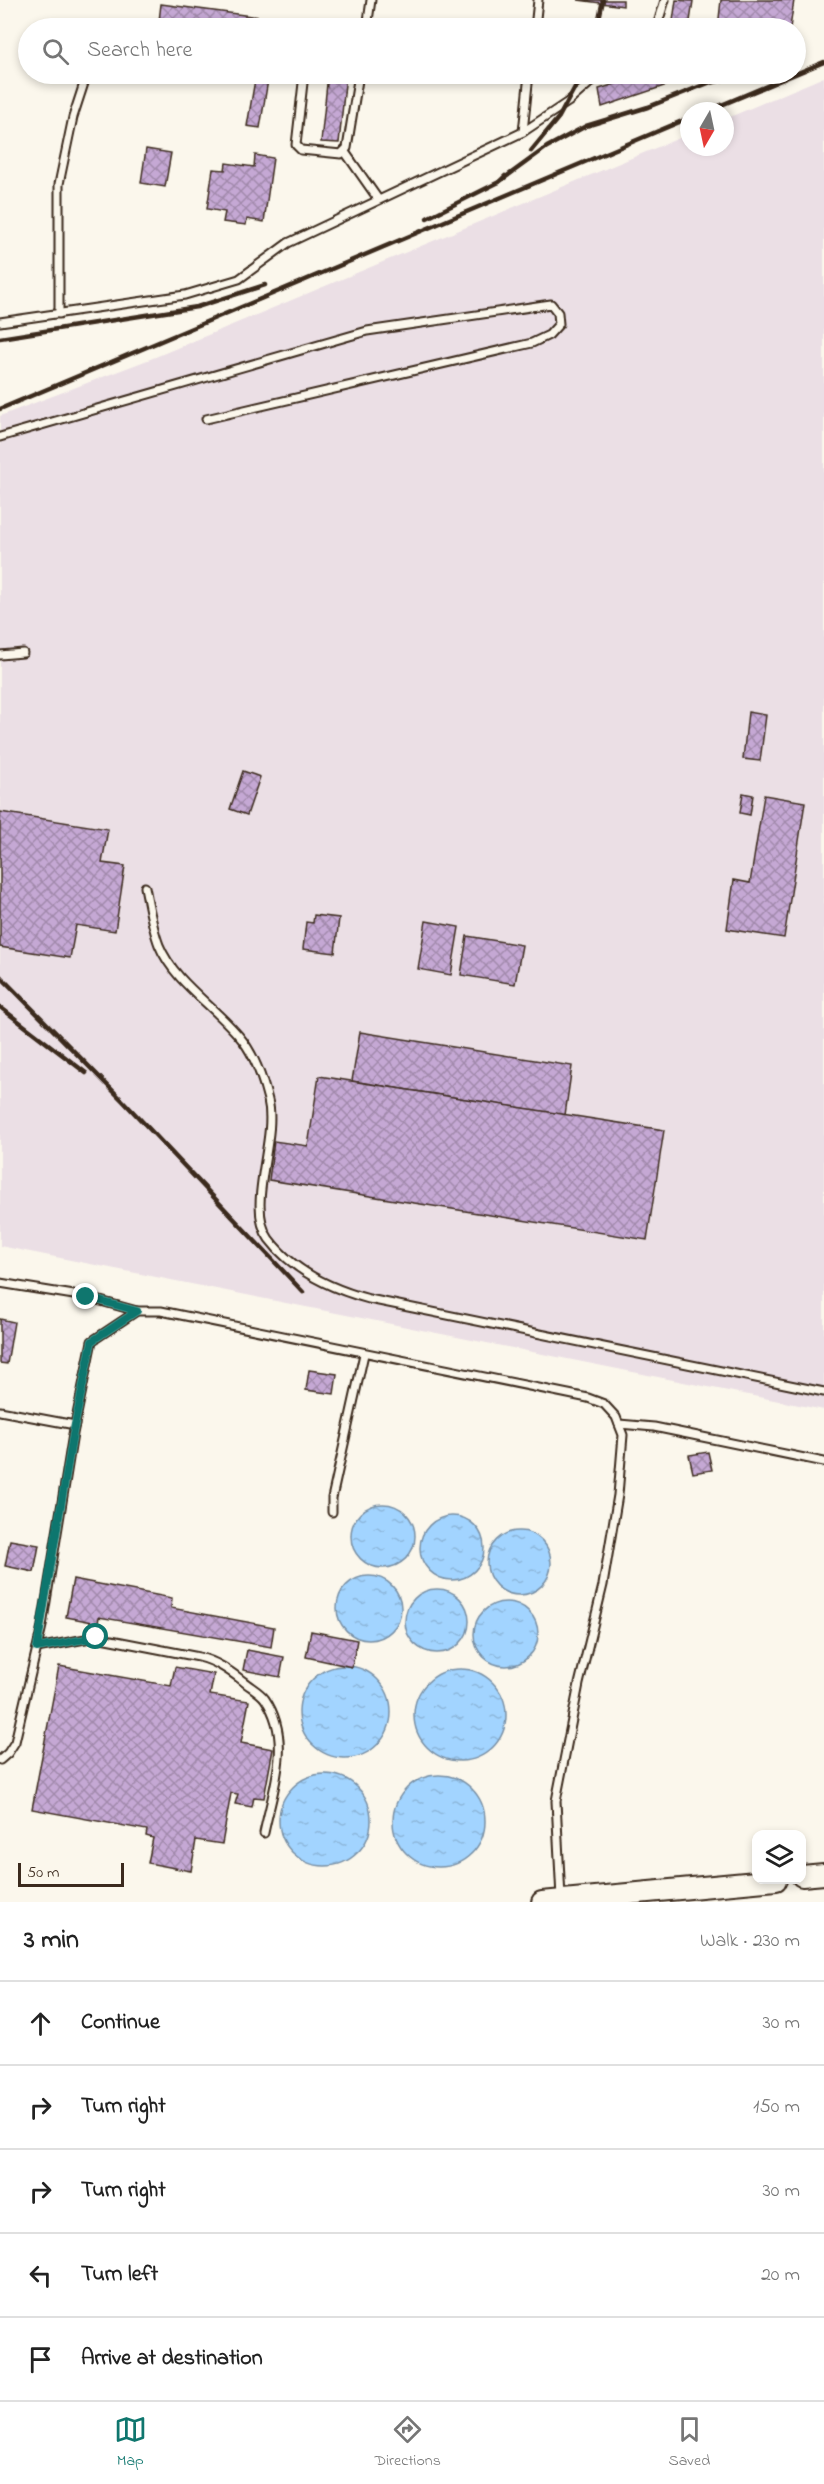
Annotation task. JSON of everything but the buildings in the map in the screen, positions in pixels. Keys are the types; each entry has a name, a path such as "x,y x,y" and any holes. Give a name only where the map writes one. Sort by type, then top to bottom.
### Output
{"main road":[{"path":"806,1876 824,1874"},
{"path":"551,1901 752,1882"}],"lane":[{"path":"368,18 371,0"},
{"path":"536,18 538,0"},
{"path":"660,18 665,0"},
{"path":"59,314 59,184 73,117 84,84"},
{"path":"303,84 296,145 301,150 341,154 345,152"},
{"path":"357,84 345,152 378,199"},
{"path":"523,132 529,84"},
{"path":"0,322 185,295 239,279 288,243 523,132 568,102 589,84"},
{"path":"0,437 367,331 551,304 558,313 558,324 549,335 532,343 206,419"},
{"path":"0,655 23,652"},
{"path":"145,887 159,945 178,973 244,1041 255,1064 268,1100 271,1120 261,1203 262,1221 269,1238 316,1280 337,1290 369,1299 824,1392"},
{"path":"0,1282 86,1297 137,1311 161,1311 588,1398 604,1404 619,1424 623,1435 618,1495 603,1585 579,1684 556,1801 551,1901"},
{"path":"0,1760 15,1742 37,1648 75,1425 92,1341 137,1311"},
{"path":"332,1512 332,1498 364,1354"},
{"path":"0,1411 75,1425"},
{"path":"619,1424 654,1427 824,1462"},
{"path":"37,1648 96,1637 199,1657 211,1660 234,1674 263,1697 275,1718 281,1749 264,1833"}],"shaded area":[{"path":"824,77 824,1410 0,1246 0,416 153,358 680,138 680,156 734,156 734,115"}],"water":[{"path":"377,1504 389,1504 406,1513 413,1524 415,1536 413,1548 406,1559 389,1568 377,1568 365,1563 356,1554 351,1542 351,1530 356,1518 365,1509"},
{"path":"446,1516 458,1516 475,1525 482,1536 484,1548 482,1560 475,1571 458,1580 446,1580 434,1575 425,1566 420,1554 420,1542 425,1530 434,1521"},
{"path":"513,1531 525,1531 542,1540 549,1551 551,1563 549,1575 542,1586 525,1595 513,1595 501,1590 492,1581 487,1569 487,1557 492,1545 501,1536"},
{"path":"363,1576 375,1576 392,1585 399,1596 401,1608 399,1620 392,1631 375,1640 363,1640 351,1635 342,1626 337,1614 337,1602 342,1590 351,1581"},
{"path":"431,1589 443,1589 460,1598 467,1609 469,1621 467,1633 460,1644 443,1653 431,1653 419,1648 410,1639 405,1627 405,1615 410,1603 419,1594"},
{"path":"500,1602 512,1602 529,1611 536,1622 538,1634 536,1646 529,1657 512,1666 500,1666 488,1661 479,1652 474,1640 474,1628 479,1616 488,1607"},
{"path":"345,1666 362,1670 377,1680 387,1695 391,1712 387,1729 377,1744 362,1754 345,1758 328,1754 313,1744 303,1729 299,1712 303,1695 313,1680 328,1670"},
{"path":"460,1669 477,1673 492,1683 502,1698 506,1715 502,1732 492,1747 477,1757 460,1761 443,1757 428,1747 418,1732 414,1715 418,1698 428,1683 443,1673"},
{"path":"325,1774 342,1778 357,1788 367,1803 371,1820 367,1837 357,1852 342,1862 325,1866 308,1862 293,1852 283,1837 279,1820 283,1803 293,1788 308,1778"},
{"path":"439,1775 456,1779 471,1789 481,1804 485,1821 481,1838 471,1853 456,1863 439,1867 422,1863 407,1853 397,1838 393,1821 397,1804 407,1789 422,1779"}],"railway":[{"path":"599,18 603,0"},
{"path":"806,70 824,62"},
{"path":"531,151 559,117 577,84"},
{"path":"499,182 547,147 586,126 648,107 706,84"},
{"path":"728,102 771,84"},
{"path":"0,409 680,122"},
{"path":"427,218 499,182 505,176"},
{"path":"0,338 197,307 265,285"},
{"path":"0,976 123,1101 303,1292"},
{"path":"0,1007 86,1073"}],"route":[{"path":"86,1297 137,1311 92,1341 73,1434 37,1648 58,1646 75,1640 96,1637"}]}
